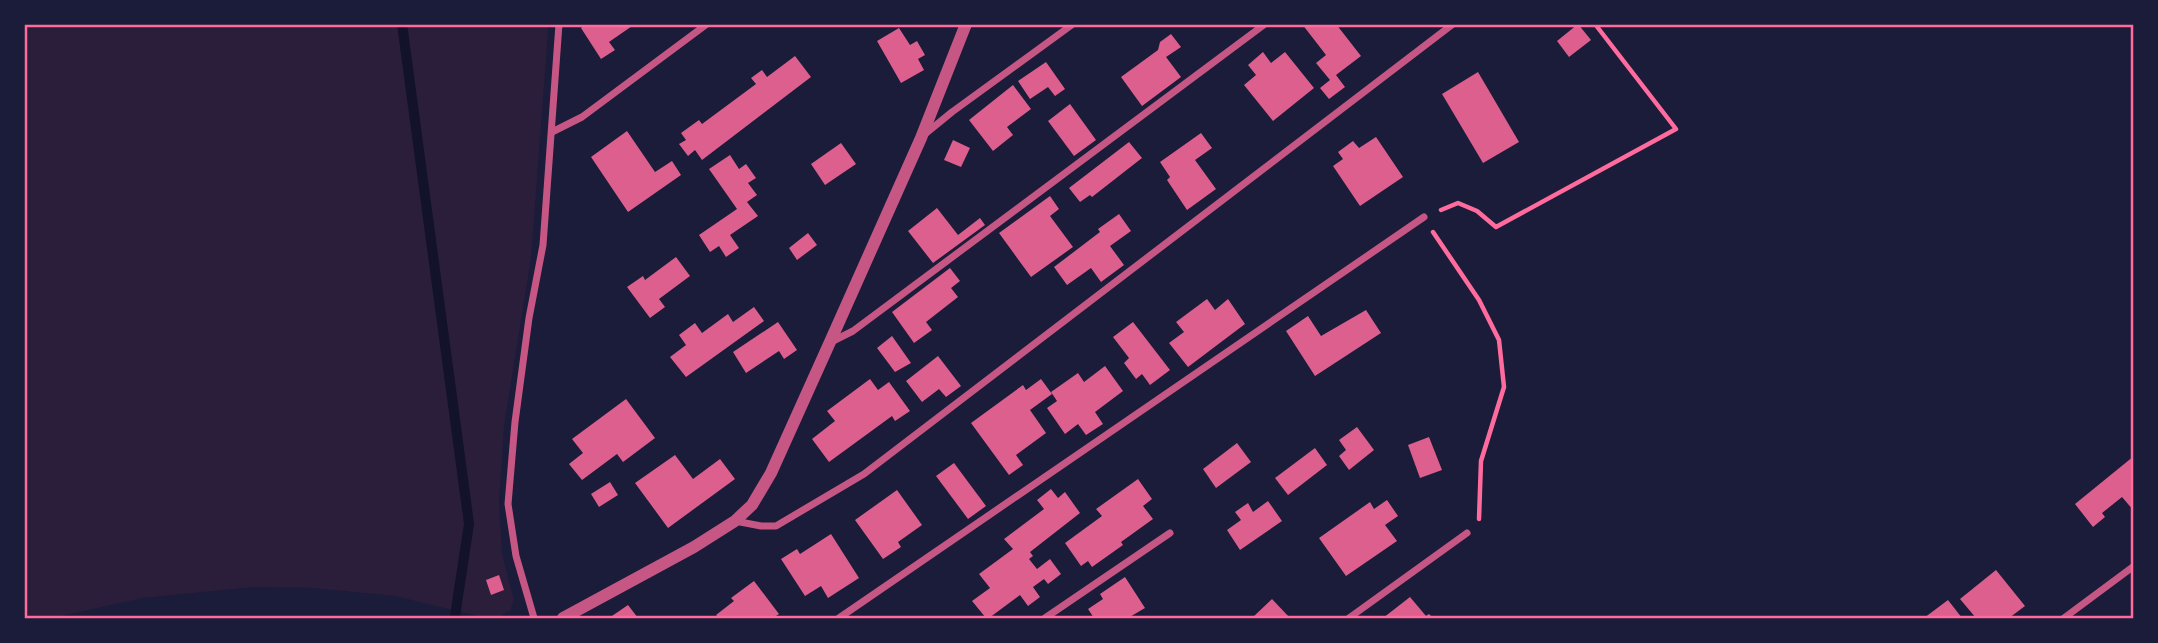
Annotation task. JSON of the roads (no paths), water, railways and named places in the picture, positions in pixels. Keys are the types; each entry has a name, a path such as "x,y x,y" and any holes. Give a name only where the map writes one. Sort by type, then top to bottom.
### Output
{"street":[{"path":"534,618 516,556 508,504 515,422 529,318 543,245 559,27 568,24"},
{"path":"552,132 582,117 707,24"},
{"path":"563,618 694,547 735,521 752,505 771,473 921,138 966,24"},
{"path":"921,138 952,112 1073,24"},
{"path":"830,342 853,331 1265,24"},
{"path":"735,521 776,526 864,474 1453,24"},
{"path":"839,618 1424,217"},
{"path":"1045,618 1170,533"},
{"path":"1349,618 1467,533"},
{"path":"2064,618 2133,566"}],"waterway":[{"path":"402,24 469,524 455,616"}]}
